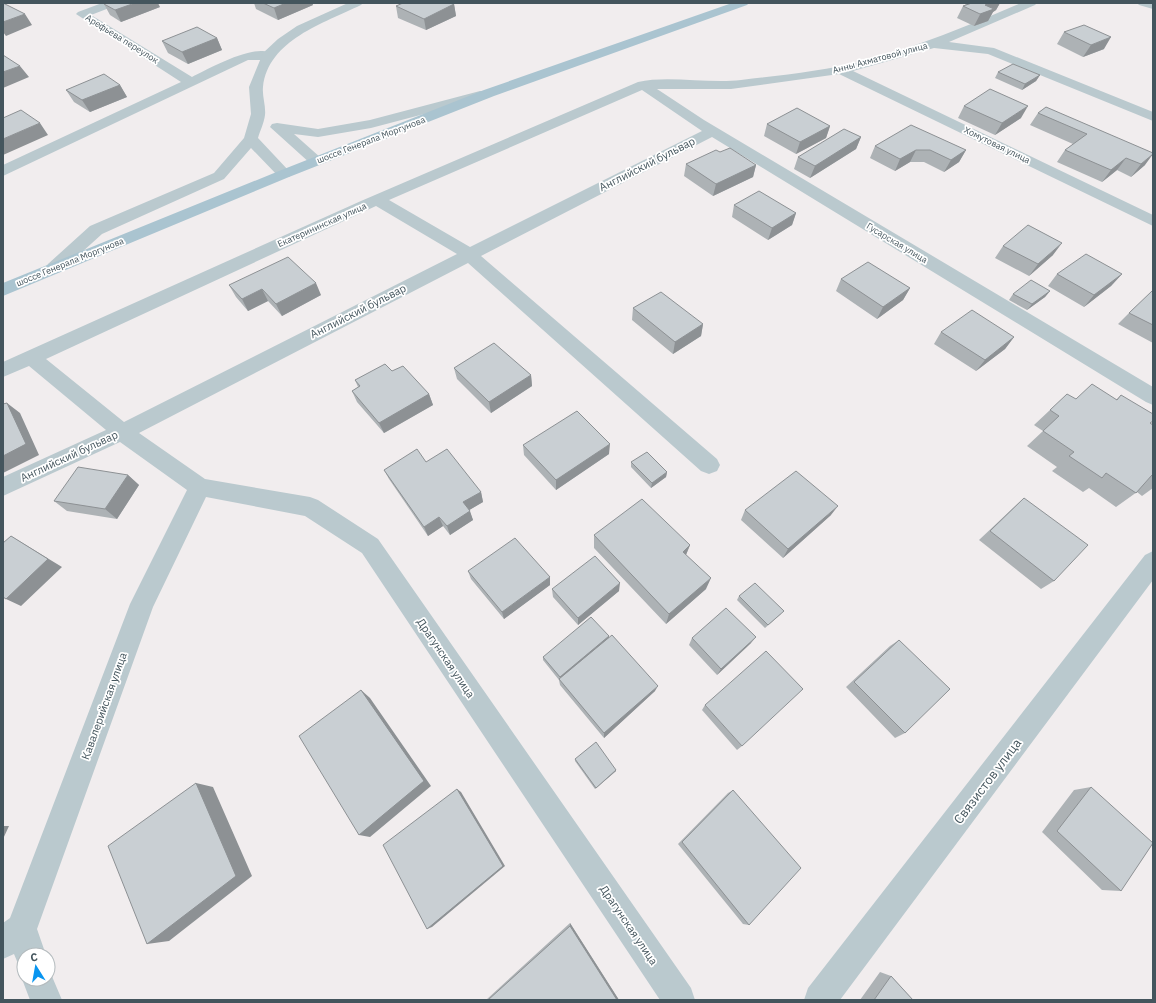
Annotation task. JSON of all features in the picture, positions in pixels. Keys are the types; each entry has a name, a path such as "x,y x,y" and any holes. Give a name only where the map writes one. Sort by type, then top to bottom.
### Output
{"main road":[{"name":"шоссе Генерала Моргунова","path":"3,290 316,161 489,93 743,3"}],"street":[{"name":"Арефьева переулок","path":"113,3 82,14 191,82"},
{"path":"54,268 96,230 219,176 251,139 258,114 256,87 267,56 282,42 302,29 357,3"},
{"path":"933,44 1031,3"},
{"path":"1143,3 1153,6"},
{"name":"Анны Ахматовой улица","path":"644,85 731,85 841,70 867,64 933,44 990,51 1153,117"},
{"path":"3,171 246,56 267,56"},
{"name":"Хомутовая улица","path":"841,70 1153,220"},
{"name":"Гусарская улица","path":"644,85 712,131 1153,397"},
{"name":"Екатерининская улица","path":"3,370 377,200 644,85"},
{"path":"279,128 318,133 371,124 489,93"},
{"path":"258,114 279,128 316,161"},
{"name":"Английский бульвар","path":"3,487 122,432 712,131"},
{"path":"251,139 284,174"},
{"path":"377,200 469,254 709,466"},
{"name":"Драгунская улица","path":"32,357 122,432 200,487 310,507 370,546 679,1000"},
{"name":"Кавалерийская улица","path":"18,942 142,604 200,487"},
{"name":"Связистов улица","path":"820,1000 1153,562"},
{"path":"41,987 46,1000"}],"building":[{"path":"3,3 25,14 3,22"},
{"path":"135,3 115,10 104,4"},
{"path":"263,3 286,3 274,8"},
{"path":"403,3 454,4 424,19 396,6"},
{"path":"972,3 991,3 985,5 994,9 980,14 963,6"},
{"path":"1084,25 1111,37 1091,45 1064,32"},
{"path":"197,27 217,38 182,52 162,41"},
{"path":"3,55 20,66 3,72"},
{"path":"1013,64 1040,75 1025,84 998,72"},
{"path":"104,74 120,85 82,100 66,90"},
{"path":"990,89 1028,106 1002,123 964,106"},
{"path":"1046,107 1153,154 1141,164 1126,158 1111,170 1065,150 1087,134 1038,113"},
{"path":"797,108 830,126 800,142 767,124"},
{"path":"21,110 40,123 3,139 3,118"},
{"path":"911,125 966,150 951,160 930,150 916,150 900,159 875,146"},
{"path":"844,129 861,137 815,166 798,157"},
{"path":"730,148 756,165 716,184 686,164 716,150 720,152"},
{"path":"759,191 796,213 772,228 734,205"},
{"path":"1028,225 1062,243 1038,264 1003,246"},
{"path":"1086,254 1122,274 1094,295 1057,274"},
{"path":"288,257 316,283 276,304 262,289 242,299 229,285"},
{"path":"868,262 910,288 883,307 841,279"},
{"path":"1031,280 1050,291 1032,304 1013,294"},
{"path":"1153,291 1153,325 1129,313"},
{"path":"661,292 703,324 675,342 633,308"},
{"path":"972,310 1014,337 985,360 941,332"},
{"path":"494,343 531,375 489,402 454,368"},
{"path":"385,364 392,371 403,366 429,394 379,423 352,391 360,386 355,380"},
{"path":"1092,384 1117,400 1121,395 1153,414 1153,421 1150,423 1153,425 1153,475 1136,493 1106,473 1102,478 1069,456 1074,452 1043,431 1059,416 1050,410 1067,394 1076,399"},
{"path":"7,403 26,444 3,456 3,404"},
{"path":"577,411 610,444 556,480 523,445"},
{"path":"417,449 426,462 447,449 481,492 463,502 470,511 447,526 439,517 424,527 384,470"},
{"path":"647,452 667,472 652,483 631,462"},
{"path":"78,467 128,475 105,509 54,501"},
{"path":"796,471 838,506 788,549 745,510"},
{"path":"1024,498 1088,545 1054,581 990,531"},
{"path":"642,499 690,545 683,552 711,578 669,614 594,535"},
{"path":"11,536 48,559 6,599 3,597 3,543"},
{"path":"515,538 550,577 502,612 468,571"},
{"path":"595,556 620,583 578,618 552,589"},
{"path":"755,583 784,611 768,625 739,596"},
{"path":"726,608 756,637 721,669 692,638"},
{"path":"591,617 609,636 560,677 543,657"},
{"path":"612,635 658,686 604,733 559,679"},
{"path":"899,640 950,689 905,733 854,682"},
{"path":"766,651 803,689 742,746 705,705"},
{"path":"361,690 424,781 359,835 299,736"},
{"path":"596,742 616,770 596,788 575,759"},
{"path":"196,783 236,876 147,944 108,846"},
{"path":"1091,787 1153,843 1121,891 1057,831"},
{"path":"457,789 503,866 427,929 383,845"},
{"path":"733,790 801,868 749,925 682,842"},
{"path":"570,926 617,1000 488,1000"},
{"path":"891,976 913,1000 874,1000"}]}
